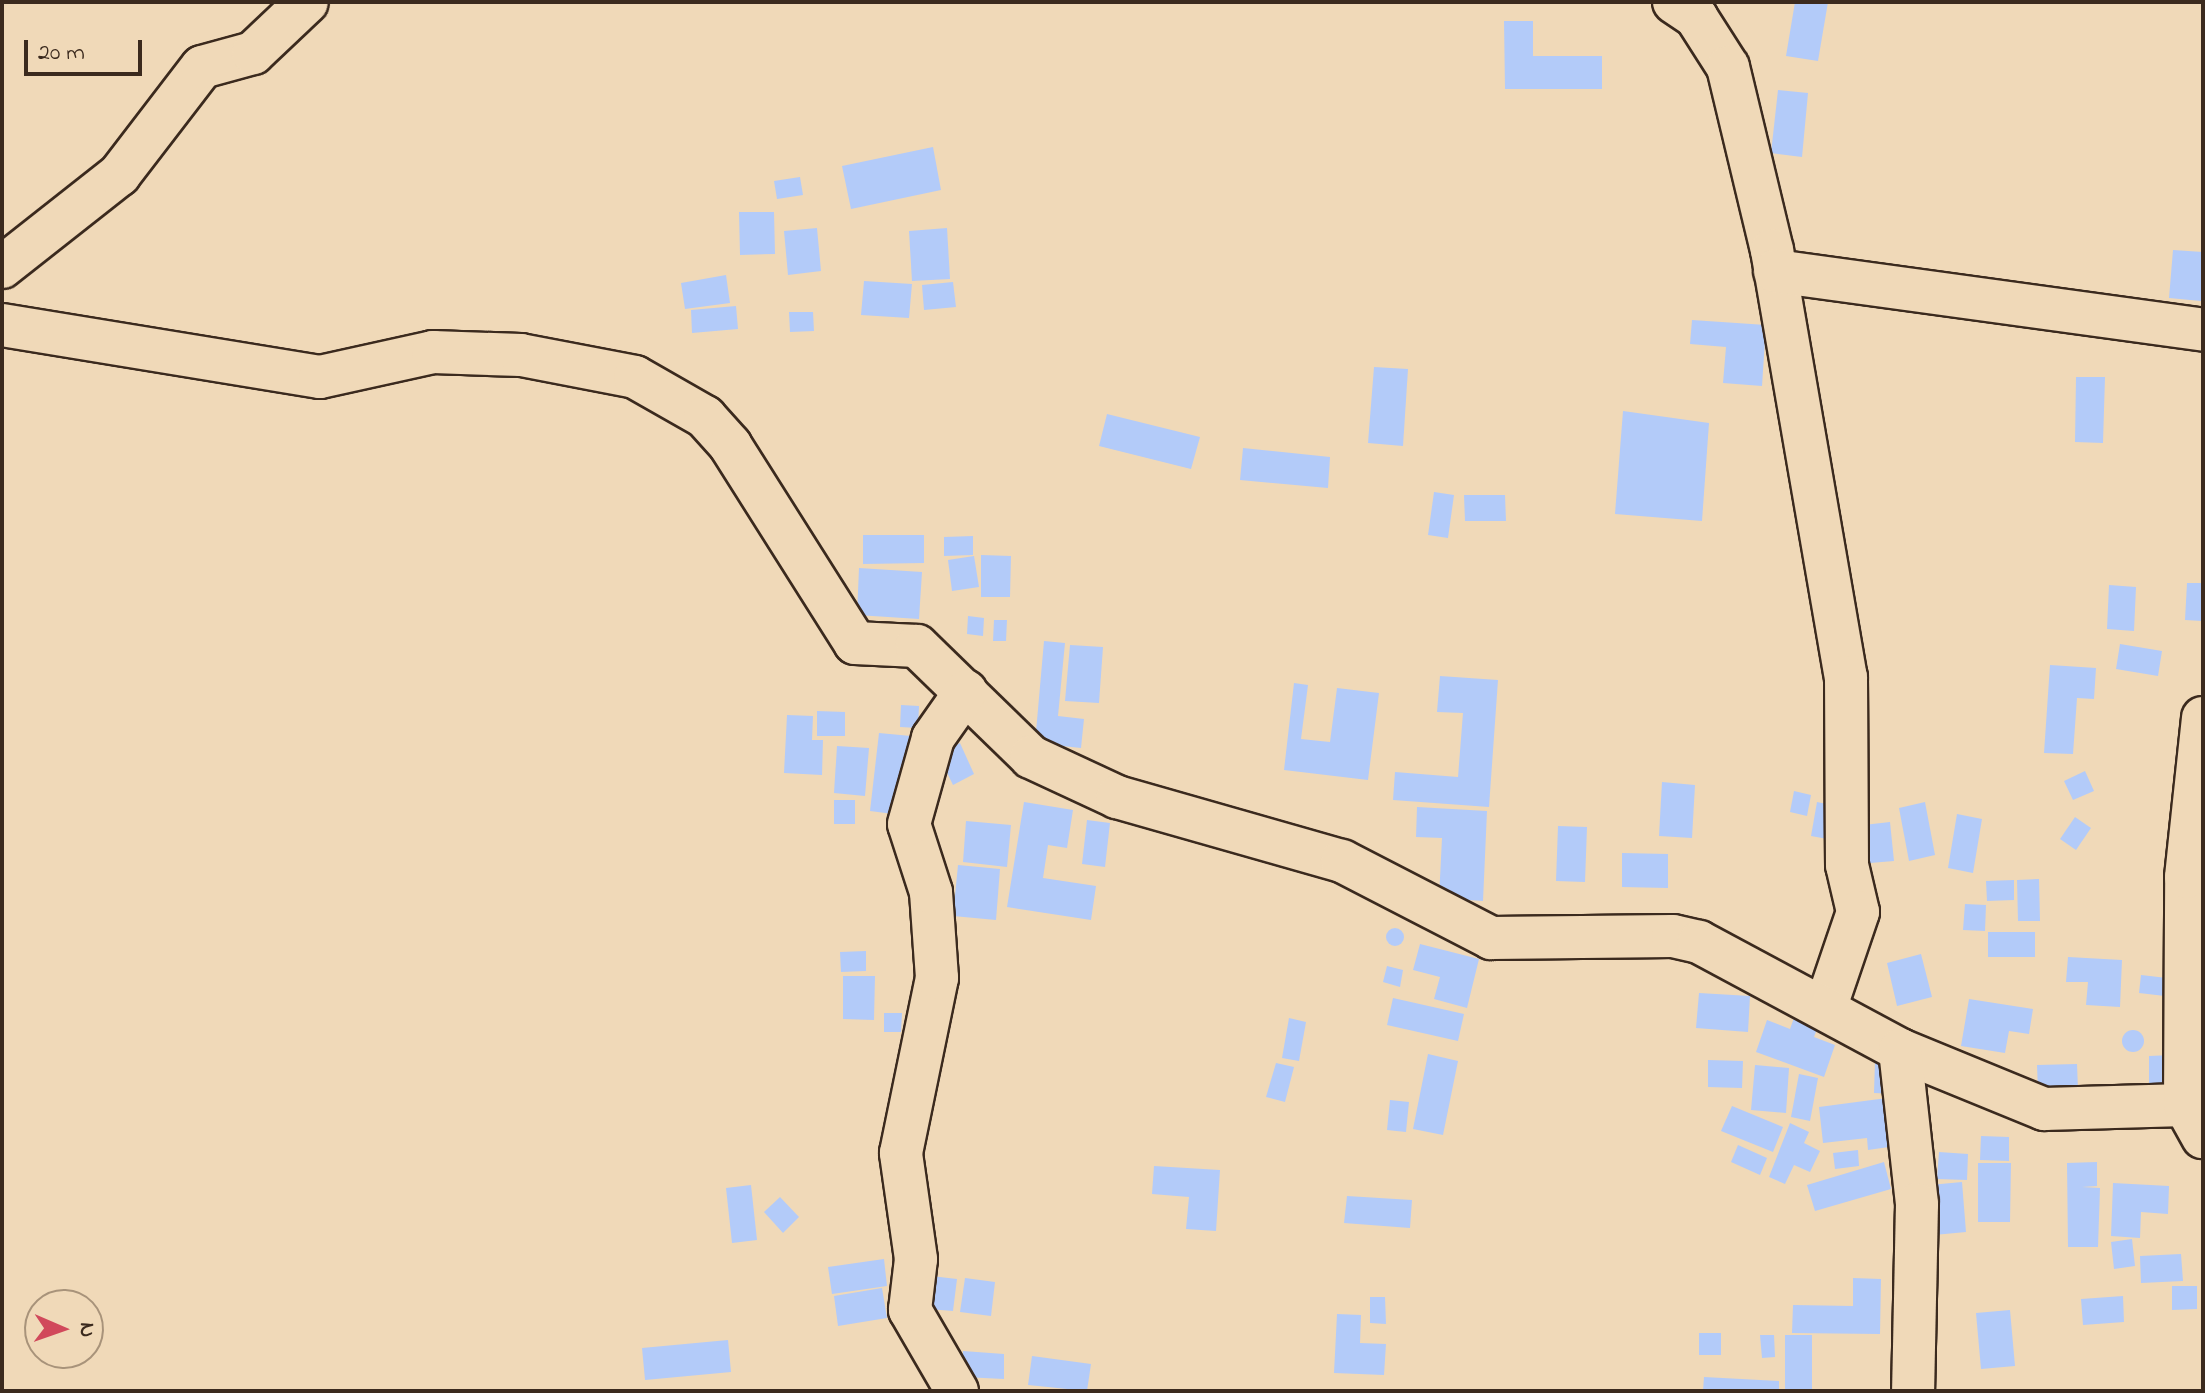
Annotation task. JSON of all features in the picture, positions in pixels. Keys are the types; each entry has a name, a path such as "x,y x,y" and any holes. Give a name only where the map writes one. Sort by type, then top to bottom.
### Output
{"street":[{"path":"2,267 119,175 150,144 202,67 253,53 307,2"},
{"path":"1674,2 1696,17 1728,67 1775,271 1846,677 1847,865 1858,912 1826,1006"},
{"path":"1775,271 2202,330 2203,343"},
{"path":"2,325 320,377 433,352 521,355 635,377 705,417 730,445 855,643 917,646 1045,764 1117,797 1342,861 1491,938 1673,936 1826,1006 1900,1050 2044,1109 2194,1121 2186,877 2203,718"},
{"path":"957,1391 910,1310 916,1259 901,1153 937,978 931,892 909,824 933,738 966,691"},
{"path":"1900,1050 1917,1204 1913,1391"}],"building":[{"path":"1795,2 1828,2 1818,61 1786,56"},
{"path":"1504,21 1533,21 1533,56 1602,56 1602,89 1505,89"},
{"path":"1778,90 1808,93 1802,157 1771,153"},
{"path":"933,147 941,190 851,209 842,166"},
{"path":"800,177 803,195 777,199 774,181"},
{"path":"739,212 774,212 775,254 740,255"},
{"path":"817,228 821,271 788,275 784,231"},
{"path":"947,228 950,279 912,281 909,231"},
{"path":"2173,250 2203,252 2201,301 2169,298"},
{"path":"726,275 730,303 685,309 681,283"},
{"path":"864,281 912,284 909,318 861,315"},
{"path":"953,282 956,307 924,310 922,285"},
{"path":"736,306 738,329 692,333 691,310"},
{"path":"789,312 813,312 814,331 790,332"},
{"path":"1692,320 1766,325 1762,386 1723,383 1726,347 1690,344"},
{"path":"1374,367 1408,369 1403,446 1368,443"},
{"path":"2076,377 2105,377 2103,443 2075,442"},
{"path":"1623,411 1709,423 1702,521 1615,514"},
{"path":"1107,414 1200,437 1191,469 1099,446"},
{"path":"1243,448 1330,457 1328,488 1240,480"},
{"path":"1434,492 1454,495 1448,538 1428,535"},
{"path":"1464,495 1505,495 1506,521 1465,521"},
{"path":"863,535 924,535 924,563 863,564"},
{"path":"973,536 973,555 944,556 944,537"},
{"path":"981,555 1011,556 1010,597 981,597"},
{"path":"974,556 979,587 952,591 948,560"},
{"path":"859,568 922,572 919,619 857,615"},
{"path":"2187,583 2203,583 2202,621 2185,620"},
{"path":"2109,585 2136,587 2134,631 2107,629"},
{"path":"968,616 984,618 983,636 967,634"},
{"path":"994,620 1007,620 1006,641 993,641"},
{"path":"1044,641 1065,643 1058,716 1084,719 1081,748 1035,743"},
{"path":"2120,644 2162,651 2158,676 2116,669"},
{"path":"1070,645 1103,647 1099,703 1065,701"},
{"path":"2050,665 2096,668 2094,699 2077,698 2073,754 2044,753"},
{"path":"1440,676 1498,680 1489,807 1393,800 1395,772 1458,777 1463,713 1437,712"},
{"path":"1294,683 1308,685 1301,739 1330,742 1337,688 1379,693 1368,780 1284,770"},
{"path":"901,705 919,706 918,728 900,727"},
{"path":"817,711 845,712 845,736 817,736"},
{"path":"787,715 813,716 812,740 823,740 822,775 784,773"},
{"path":"879,733 911,736 901,815 870,811"},
{"path":"960,743 974,774 953,785 938,754"},
{"path":"837,746 869,748 865,796 834,793"},
{"path":"2085,771 2094,791 2073,800 2064,781"},
{"path":"1662,782 1695,785 1692,838 1659,836"},
{"path":"1794,791 1811,795 1807,816 1790,812"},
{"path":"834,800 855,800 855,824 834,824"},
{"path":"1024,802 1073,810 1067,848 1048,845 1043,878 1096,886 1091,920 1007,907"},
{"path":"1817,802 1851,809 1844,842 1811,836"},
{"path":"1925,802 1935,855 1909,861 1899,808"},
{"path":"1417,807 1487,811 1483,901 1439,898 1442,838 1416,837"},
{"path":"1957,814 1982,819 1973,873 1948,868"},
{"path":"2075,817 2091,828 2076,850 2060,839"},
{"path":"1087,820 1110,823 1105,867 1082,864"},
{"path":"966,821 1011,825 1007,867 963,862"},
{"path":"1890,822 1894,861 1858,864 1855,826"},
{"path":"1558,826 1587,827 1585,882 1556,881"},
{"path":"1622,853 1668,854 1668,888 1622,887"},
{"path":"958,865 1000,869 996,920 953,916"},
{"path":"2039,879 2040,921 2018,921 2017,880"},
{"path":"2014,880 2014,900 1987,901 1986,881"},
{"path":"1965,904 1986,905 1985,931 1963,930"},
{"path":"1395,928 1404,937 1395,946 1386,937"},
{"path":"1988,932 2035,932 2035,957 1988,957"},
{"path":"1420,944 1479,959 1467,1008 1434,999 1440,977 1413,970"},
{"path":"866,951 866,971 841,972 840,952"},
{"path":"1921,954 1932,997 1897,1006 1887,963"},
{"path":"2068,957 2122,960 2120,1007 2086,1005 2088,982 2066,982"},
{"path":"1387,966 1403,970 1400,987 1383,982"},
{"path":"2141,975 2167,978 2165,996 2139,993"},
{"path":"843,976 875,976 874,1020 843,1019"},
{"path":"1699,993 1750,996 1748,1032 1696,1028"},
{"path":"1393,998 1464,1014 1458,1041 1387,1025"},
{"path":"1969,999 2033,1009 2029,1034 2009,1031 2005,1053 1961,1046"},
{"path":"884,1013 902,1013 901,1032 884,1032"},
{"path":"1795,1015 1819,1023 1814,1037 1835,1045 1824,1077 1756,1052 1767,1020 1790,1029"},
{"path":"1289,1018 1306,1022 1299,1061 1282,1058"},
{"path":"2133,1030 2144,1041 2133,1052 2122,1041"},
{"path":"1428,1054 1458,1061 1443,1135 1413,1129"},
{"path":"2172,1055 2172,1089 2149,1089 2149,1056"},
{"path":"1708,1060 1743,1061 1742,1088 1708,1087"},
{"path":"1875,1060 1897,1061 1895,1094 1874,1093"},
{"path":"1276,1063 1294,1067 1285,1102 1266,1097"},
{"path":"2077,1064 2078,1090 2038,1091 2037,1065"},
{"path":"1755,1065 1789,1068 1786,1113 1751,1110"},
{"path":"1799,1074 1818,1078 1810,1121 1791,1117"},
{"path":"1902,1096 1896,1146 1868,1150 1867,1138 1823,1143 1819,1107"},
{"path":"1390,1100 1409,1102 1406,1132 1387,1130"},
{"path":"1732,1106 1783,1127 1773,1152 1721,1131"},
{"path":"1790,1123 1809,1132 1804,1143 1820,1151 1810,1172 1794,1165 1785,1184 1769,1177"},
{"path":"1981,1136 2009,1137 2009,1161 1980,1160"},
{"path":"1738,1145 1767,1158 1760,1175 1731,1162"},
{"path":"1858,1150 1859,1166 1835,1169 1833,1153"},
{"path":"1939,1152 1968,1154 1967,1180 1937,1179"},
{"path":"1884,1162 1891,1189 1815,1211 1807,1185"},
{"path":"2097,1162 2097,1186 2082,1187 2100,1188 2098,1247 2068,1247 2067,1163"},
{"path":"1978,1163 2011,1163 2010,1222 1978,1222"},
{"path":"1154,1166 1220,1170 1216,1231 1186,1229 1189,1197 1152,1194"},
{"path":"1962,1182 1966,1232 1934,1235 1930,1185"},
{"path":"2113,1183 2169,1186 2168,1214 2141,1212 2140,1238 2111,1236"},
{"path":"751,1185 757,1240 732,1243 726,1188"},
{"path":"1347,1196 1412,1200 1410,1228 1344,1223"},
{"path":"780,1197 799,1217 783,1233 764,1212"},
{"path":"2132,1239 2135,1266 2114,1269 2111,1242"},
{"path":"2181,1254 2183,1281 2141,1283 2140,1256"},
{"path":"884,1259 887,1286 832,1294 828,1267"},
{"path":"931,1276 957,1279 953,1311 928,1309"},
{"path":"965,1278 995,1282 991,1316 960,1312"},
{"path":"1853,1278 1881,1279 1880,1334 1792,1333 1793,1305 1853,1306"},
{"path":"2172,1286 2197,1286 2197,1309 2172,1310"},
{"path":"882,1288 887,1318 838,1326 834,1296"},
{"path":"2123,1296 2124,1322 2083,1325 2081,1299"},
{"path":"1370,1297 1385,1297 1386,1324 1370,1323"},
{"path":"2010,1310 2015,1366 1981,1369 1976,1313"},
{"path":"1337,1314 1361,1315 1360,1343 1386,1344 1384,1375 1334,1373"},
{"path":"1699,1333 1721,1333 1721,1355 1699,1355"},
{"path":"1760,1335 1774,1335 1775,1357 1762,1358"},
{"path":"1785,1335 1812,1335 1812,1391 1785,1391"},
{"path":"728,1340 731,1372 645,1380 642,1348"},
{"path":"963,1351 1004,1354 1004,1379 963,1377"},
{"path":"1032,1356 1091,1364 1087,1391 1028,1385"},
{"path":"1704,1377 1779,1381 1779,1391 1703,1391"}]}
